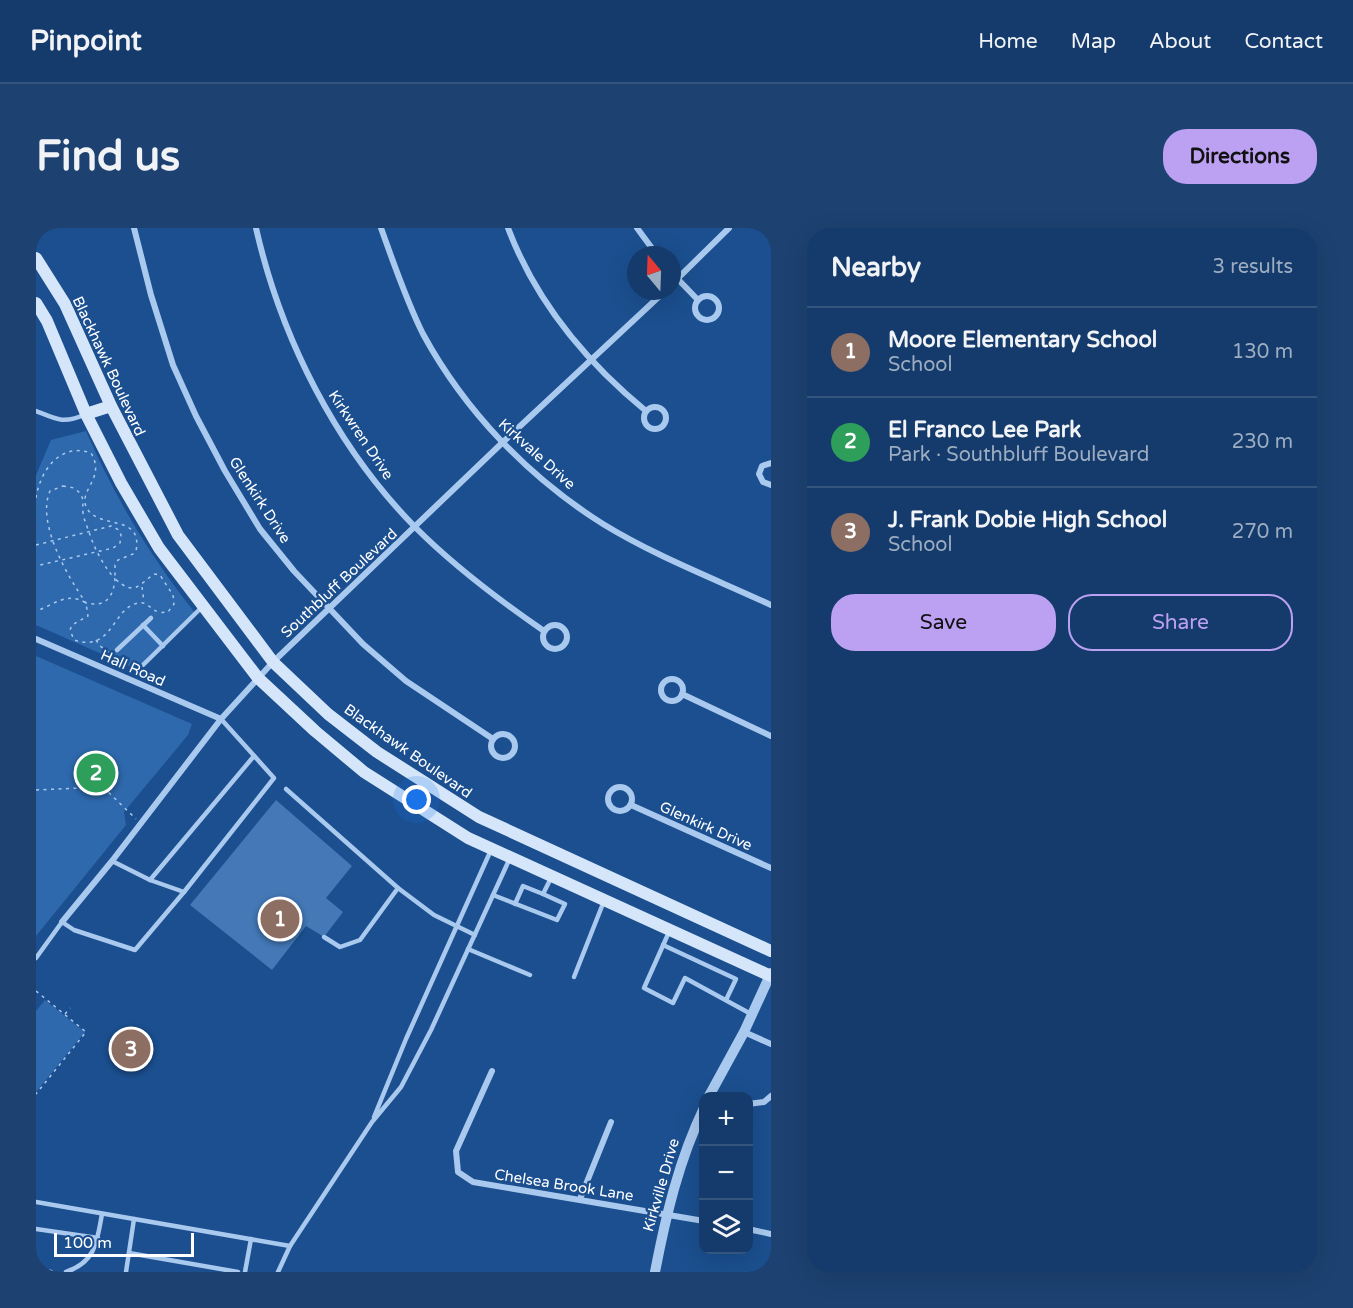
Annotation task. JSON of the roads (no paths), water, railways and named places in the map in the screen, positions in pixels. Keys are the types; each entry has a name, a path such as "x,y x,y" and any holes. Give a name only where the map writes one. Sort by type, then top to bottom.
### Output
{"main road":[{"name":"Blackhawk Boulevard","path":"36,258 65,304 111,406 178,535 273,662 328,714 377,752 463,808 510,832 771,951"},
{"path":"36,303 47,321 86,414 121,483 159,548 258,678 315,731 364,772 450,828 771,975"},
{"path":"86,414 111,406"},
{"path":"159,548 178,535"},
{"path":"315,731 328,714"},
{"path":"492,849 510,832"},
{"path":"510,832 511,856"}],"street":[{"name":"Glenkirk Drive","path":"134,228 151,295 173,365 196,416 225,471 260,529 294,571 363,644 406,681 493,740"},
{"name":"Kirkwren Drive","path":"256,228 264,262 310,379 370,476 416,528 470,576 544,631"},
{"name":"Kirkvale Drive","path":"381,228 398,277 423,332 453,384 502,443 549,485 603,524 647,548 771,605"},
{"path":"508,228 539,294 564,330 591,362 646,411"},
{"path":"637,228 650,246"},
{"path":"681,276 729,228"},
{"path":"681,287 698,300"},
{"name":"Southbluff Boulevard","path":"62,922 142,824 221,719 273,662 656,300"},
{"path":"771,463 762,466 759,474 763,482 771,485"},
{"name":"Kirkwren Drive","path":"550,625 558,625 565,630 566,641 561,647 549,648 544,642 544,631 550,625"},
{"name":"Hall Road","path":"36,639 221,719"},
{"path":"682,694 771,736"},
{"name":"Glenkirk Drive","path":"617,788 627,789 632,796 631,805 623,811 614,810 609,802 610,793 617,788"},
{"name":"Glenkirk Drive","path":"631,805 771,868"},
{"path":"711,1092 744,1032 771,975"},
{"path":"744,1032 771,1044"},
{"name":"Chelsea Brook Lane","path":"492,1071 456,1151 458,1172 472,1182 699,1220"},
{"path":"753,1103 764,1102 771,1096"},
{"name":"Kirkville Drive","path":"655,1272 667,1213 689,1140 699,1119"},
{"path":"580,1200 611,1122"},
{"path":"753,1230 771,1234"}],"lane":[{"path":"36,411 60,421 71,421 86,414"},
{"path":"143,665 202,607"},
{"path":"117,650 151,618"},
{"path":"143,625 163,646"},
{"path":"36,958 62,922 74,930 135,950 274,778 221,719"},
{"path":"150,880 254,756"},
{"path":"286,789 398,888 434,915 475,935"},
{"path":"372,1122 406,1039 492,849"},
{"path":"278,1272 290,1246 331,1181 372,1122 401,1087 431,1030 511,856"},
{"path":"112,861 150,880 184,892"},
{"path":"543,894 552,875"},
{"path":"493,895 515,904 557,920 565,904 523,886 515,904"},
{"path":"324,937 340,947 360,940 398,888"},
{"path":"574,977 605,898"},
{"path":"671,929 644,988 673,1003 685,978 752,1015"},
{"path":"663,945 736,979 726,1000"},
{"path":"468,949 530,975"},
{"path":"718,970 724,954"},
{"path":"36,1202 290,1246"},
{"path":"66,1272 84,1263 96,1246 102,1214"},
{"path":"126,1272 134,1219"},
{"path":"36,1229 98,1238"},
{"path":"245,1272 251,1239"},
{"path":"129,1253 238,1272"},
{"path":"36,1269 51,1272"}],"place":[{"name":"El Franco Lee Park","path":"96,773"},
{"name":"Moore Elementary School","path":"280,919"},
{"name":"J. Frank Dobie High School","path":"131,1049"}]}
